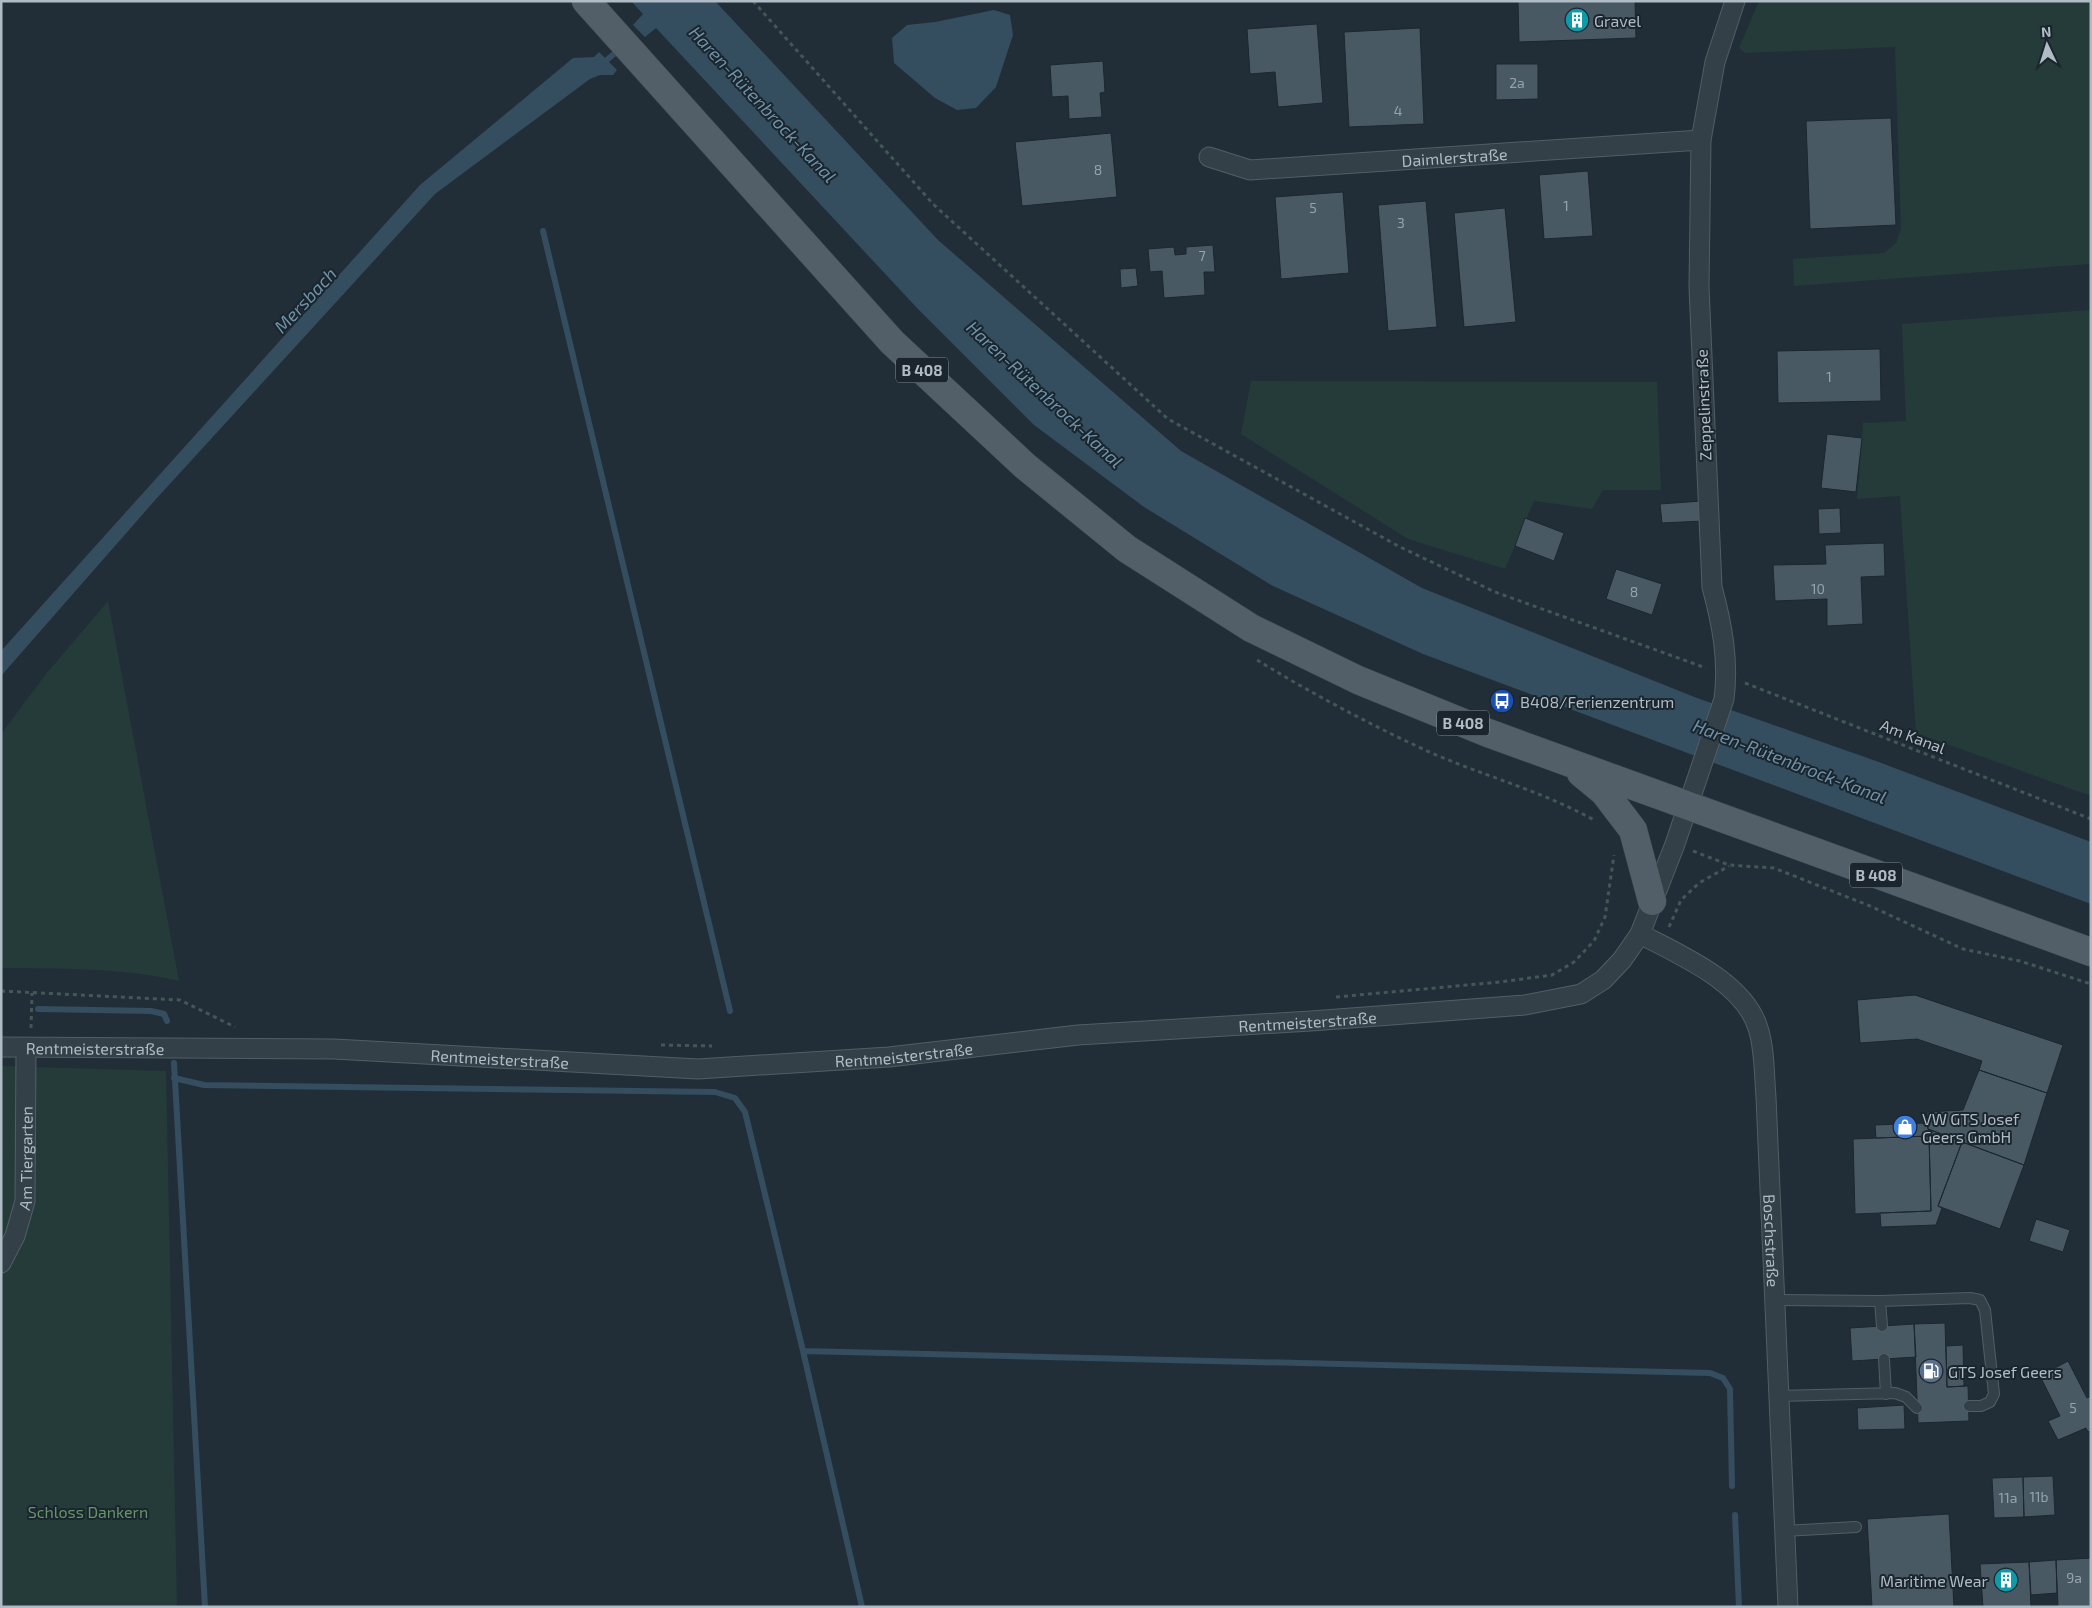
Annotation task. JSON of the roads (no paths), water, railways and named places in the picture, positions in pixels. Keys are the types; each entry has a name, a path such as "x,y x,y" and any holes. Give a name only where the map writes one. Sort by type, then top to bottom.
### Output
{"main road":[{"name":"B 408","path":"586,1 892,342 1025,466 1127,549 1251,628 1358,680 1413,704 1957,905 2091,952"},
{"path":"1568,762 1604,792 1623,813 1634,830 1652,901"}],"street":[{"name":"Zeppelinstraße","path":"1689,805 1700,764 1724,699 1727,676 1722,624 1712,587 1699,287 1702,140 1715,62 1734,1"},
{"name":"Daimlerstraße","path":"1209,157 1250,170 1702,140"},
{"name":"Rentmeisterstraße","path":"1,1047 334,1049 698,1069 889,1057 1078,1035 1311,1021 1525,1005 1581,994 1603,980 1622,960 1640,934 1689,805"},
{"name":"Boschstraße","path":"1640,934 1715,976 1735,992 1748,1009 1758,1027 1763,1052 1766,1097 1788,1607"},
{"name":"Am Tiergarten","path":"1,1263 15,1236 25,1201 26,1048"}],"lane":[{"path":"1774,1300 1880,1301 1970,1298 1980,1300 1986,1310 1994,1394 1990,1402 1981,1406 1969,1406"},
{"path":"1880,1301 1882,1326"},
{"path":"1884,1359 1886,1394"},
{"path":"1778,1396 1895,1393 1906,1397 1917,1408"},
{"path":"1784,1531 1856,1527"}],"water":[{"name":"Haren-Rütenbrock-Kanal","path":"631,1 715,1 938,240 1181,451 1422,588 1697,698 1876,761 2091,842 2091,904 1423,654 1273,586 1144,507 1034,425 917,308 656,28 645,37 633,25 643,14"},
{"path":"994,10 1010,15 1013,35 996,87 976,108 957,110 935,98 894,63 892,38 907,25 935,22"},
{"path":"599,52 617,70 613,75 600,75 590,79 435,194 157,498 1,676 1,651 420,185 573,58 594,57"}],"waterway":[{"name":"Mersbach","path":"602,64 621,48"},
{"path":"543,231 730,1011"},
{"path":"38,1009 151,1011 164,1014 167,1021"},
{"path":"174,1063 205,1607"},
{"path":"174,1078 204,1085 715,1092 735,1098 745,1112 862,1607"},
{"path":"803,1351 1710,1373 1723,1378 1730,1389 1732,1486"},
{"path":"1735,1515 1739,1607"}],"place":[{"name":"Gravel","path":"1577,20"},
{"name":"B408/Ferienzentrum","path":"1502,701"},
{"name":"VW GTS Josef Geers GmbH","path":"1905,1127"},
{"name":"GTS Josef Geers","path":"1931,1371"},
{"name":"Maritime Wear","path":"2006,1580"}],"park label":[{"name":"Schloss Dankern","path":"88,1511"}]}
